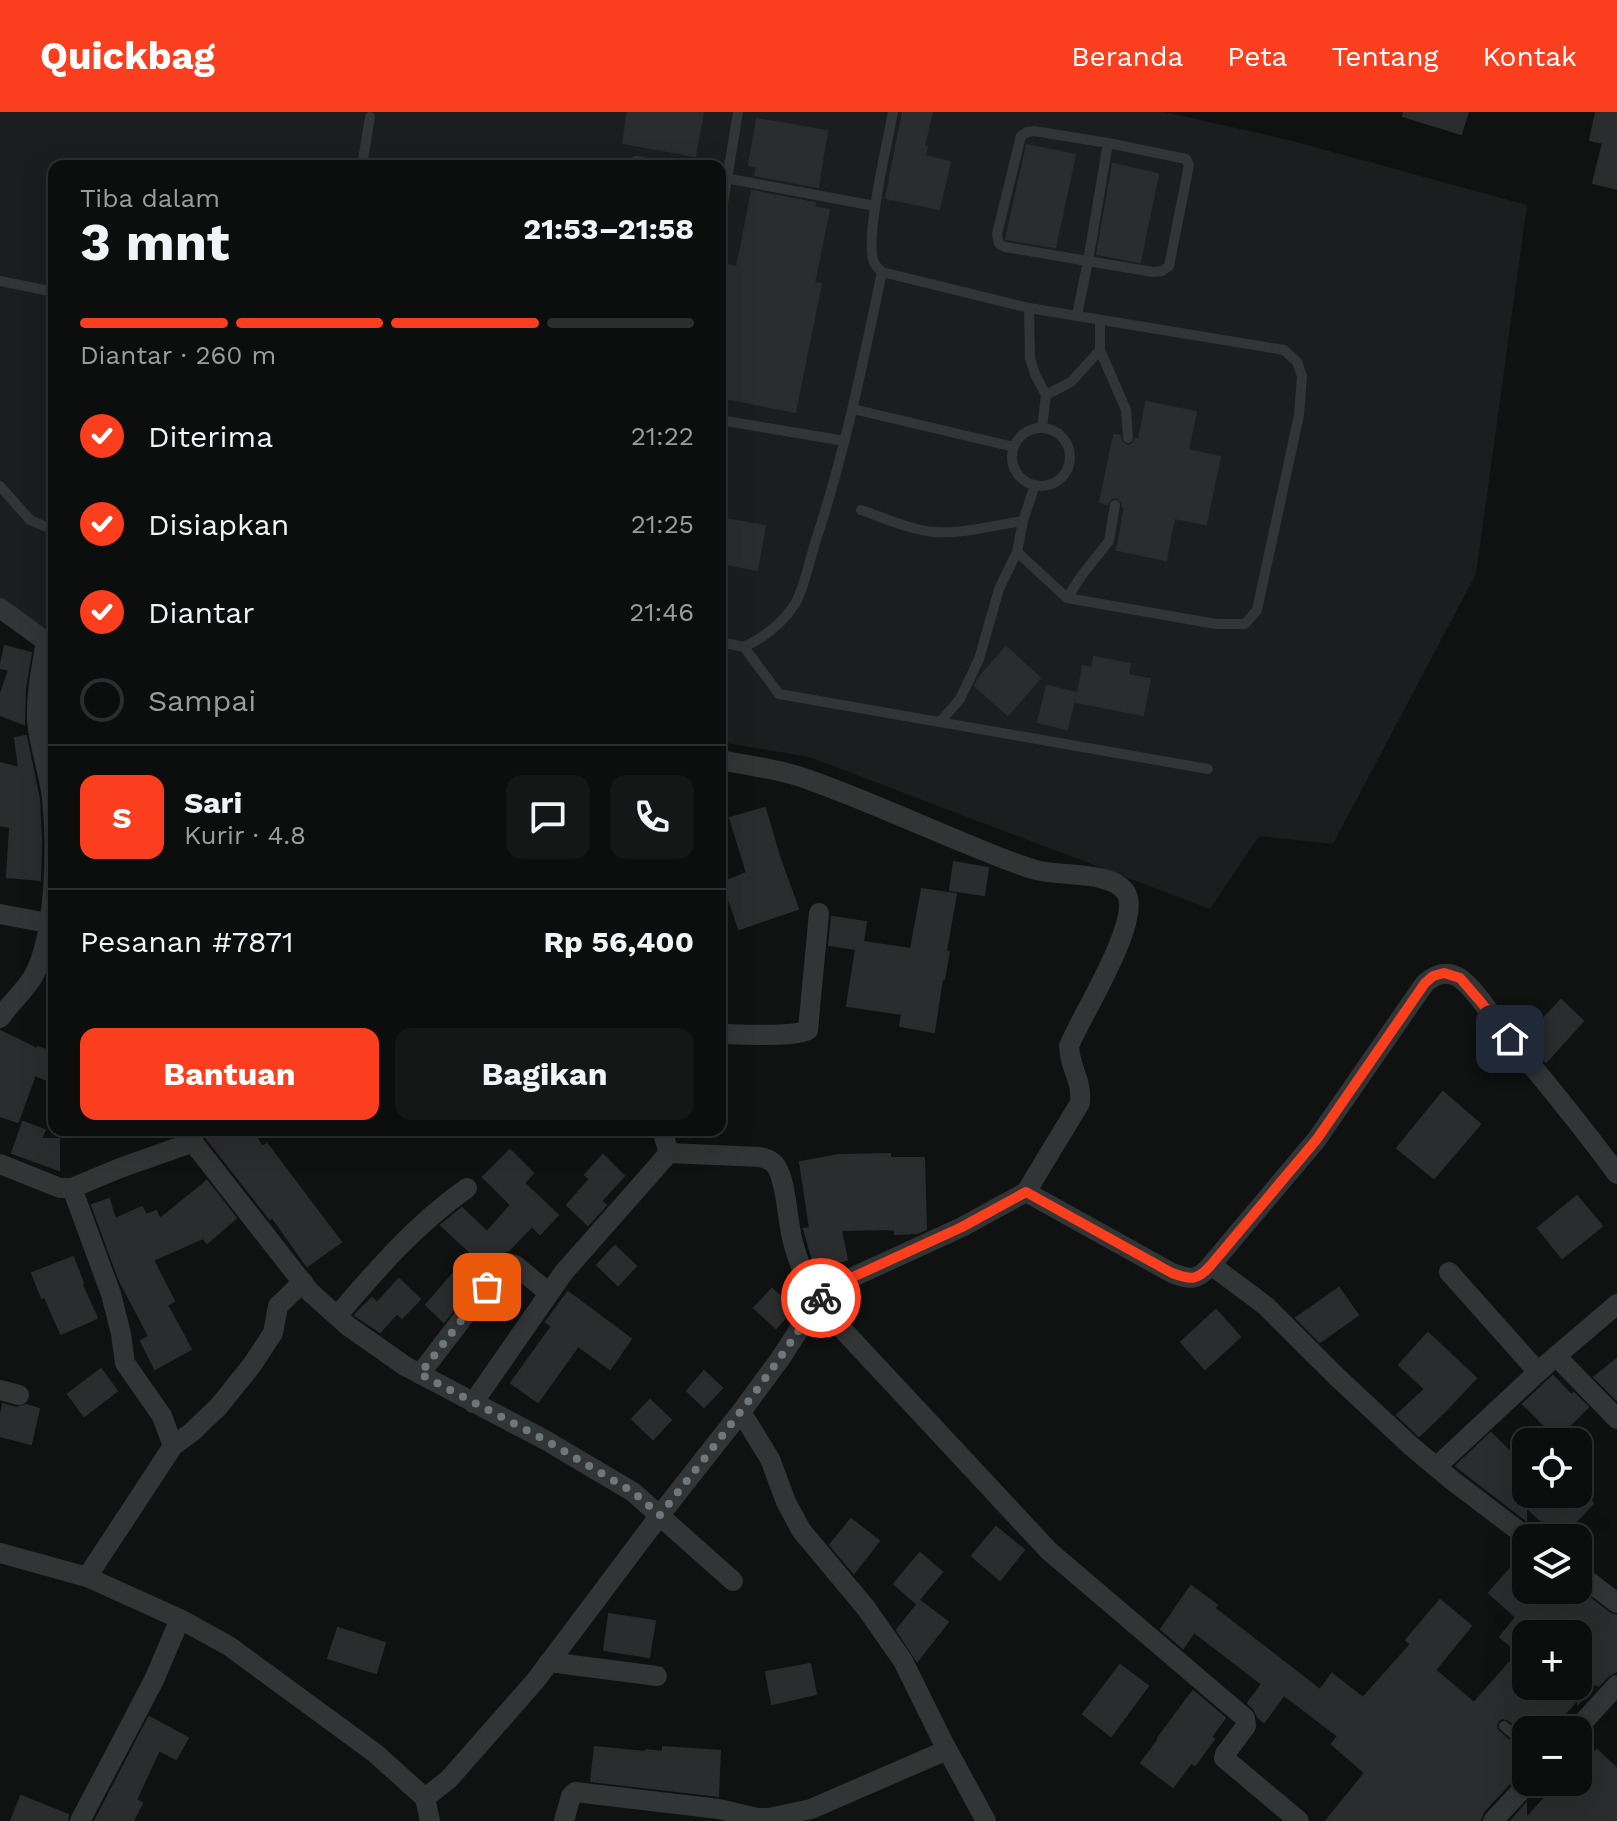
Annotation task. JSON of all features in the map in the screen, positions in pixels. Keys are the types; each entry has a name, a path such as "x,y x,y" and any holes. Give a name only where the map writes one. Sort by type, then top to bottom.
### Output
{"street":[{"path":"0,608 48,640"},
{"path":"48,651 37,719 48,776"},
{"path":"425,1798 449,1779 527,1690 741,1412 817,1302 853,1277 962,1227 1026,1192 1080,1103 1079,1079 1070,1063 1069,1046 1118,946 1130,904 1127,892 1104,878 1039,871 812,780 726,761"},
{"path":"726,1034 806,1033 819,913"},
{"path":"0,914 48,923 36,972 0,1018"},
{"path":"1026,1192 1172,1273 1196,1278 1211,1265 1317,1139 1425,983 1433,976 1444,973 1460,978 1480,1001 1617,1174"},
{"path":"0,1164 60,1188 72,1188 188,1144 190,1136"},
{"path":"191,1136 303,1282 348,1326 405,1366 547,1441 633,1492 733,1581"},
{"path":"664,1136 669,1153"},
{"path":"473,1403 549,1293 669,1153"},
{"path":"669,1153 760,1157 774,1164 780,1175 792,1240 804,1277 817,1302 1049,1551 1245,1718 1246,1726 1224,1758 1299,1821"},
{"path":"72,1188 111,1294 125,1363 162,1416 173,1446"},
{"path":"337,1316 411,1232 467,1188"},
{"path":"420,1374 508,1263 515,1265 549,1293"},
{"path":"1211,1265 1266,1306 1337,1377 1436,1467 1512,1526"},
{"path":"1449,1272 1538,1372"},
{"path":"87,1577 173,1446 219,1406 252,1365 273,1333 278,1306 303,1282"},
{"path":"1436,1467 1617,1304"},
{"path":"1556,1356 1617,1419"},
{"path":"741,1412 770,1459 786,1502 801,1530 866,1608 903,1661 986,1821"},
{"path":"0,1554 87,1577 180,1619 229,1646 375,1753 425,1798 430,1821"},
{"path":"1592,1584 1617,1603"},
{"path":"80,1821 154,1680 180,1619"},
{"path":"549,1662 657,1676"},
{"path":"1589,1716 1617,1685"},
{"path":"564,1821 575,1792 719,1809 757,1818 784,1816 811,1809 947,1750"},
{"path":"1493,1821 1516,1796"}],"lane":[{"path":"726,169 738,112"},
{"path":"893,112 875,206 872,244 873,261 882,272 1029,308 1284,350 1297,362 1302,376 1299,415 1257,610 1245,624 1216,624 1067,598 1017,552"},
{"path":"363,160 370,117"},
{"path":"1027,132 1181,157 1189,165 1169,266 1153,272 1088,261 999,244 997,234 1021,136 1027,132"},
{"path":"1077,315 1108,143"},
{"path":"726,178 875,206"},
{"path":"726,643 744,647 761,638 777,626 796,602 845,441 882,272"},
{"path":"0,281 48,291"},
{"path":"1029,308 1030,358 1046,395 1042,428"},
{"path":"1100,320 1100,350 1126,410 1128,438"},
{"path":"1046,395 1071,382 1100,350"},
{"path":"853,409 1014,447"},
{"path":"726,421 845,441"},
{"path":"1042,428 1064,438 1070,461 1058,481 1047,486 1035,485 1024,480 1016,471 1012,460 1014,447 1020,437 1030,430 1042,428"},
{"path":"940,722 960,699 979,659 999,589 1017,552 1035,485"},
{"path":"0,486 30,520 48,528"},
{"path":"1067,598 1109,541 1115,505"},
{"path":"861,510 932,532 952,532 1023,521"},
{"path":"744,647 779,694 1208,769"},
{"path":"1504,1726 1512,1733"}],"shaded area":[{"path":"0,112 1164,112 1285,139 1527,205 1476,574 1333,844 1259,836 1210,909 809,757 726,743 726,160 48,160 48,629 0,600"}],"building":[{"path":"628,112 703,112 695,156 623,143"},
{"path":"903,112 932,112 924,146 927,147 925,156 950,162 939,209 886,198"},
{"path":"1404,112 1468,112 1461,134 1403,116"},
{"path":"1596,112 1617,112 1617,189 1593,183 1603,143 1590,140"},
{"path":"757,119 827,131 818,187 755,175 757,167 749,165"},
{"path":"1027,145 1075,155 1055,247 1006,239"},
{"path":"1113,164 1158,174 1140,262 1097,254"},
{"path":"752,191 815,203 814,207 829,210 814,283 821,284 795,412 726,398 726,265 737,267"},
{"path":"1146,402 1196,412 1188,450 1220,457 1206,524 1174,518 1166,560 1117,550 1125,507 1117,497 1107,504 1100,502 1114,435 1120,436 1122,443 1128,446 1139,440"},
{"path":"726,519 765,526 757,570 726,564"},
{"path":"5,646 31,653 25,688 24,724 0,715 0,696 9,670 0,668"},
{"path":"1006,647 1040,678 1008,715 975,686"},
{"path":"1094,657 1130,664 1128,675 1150,679 1143,715 1076,702 1083,666 1092,668"},
{"path":"1047,686 1076,693 1067,729 1038,722"},
{"path":"26,736 39,799 40,880 7,877 10,827 0,825 0,763 19,768 15,738"},
{"path":"765,808 798,909 739,929 726,891 726,881 747,873 730,818"},
{"path":"954,862 988,868 984,895 950,890"},
{"path":"922,889 956,894 934,1032 900,1026 902,1014 847,1006 856,949 829,945 832,917 866,922 863,942 911,949"},
{"path":"1561,1000 1583,1021 1546,1062 1526,1037"},
{"path":"0,1031 37,1049 48,1051 48,1080 35,1075 18,1122 0,1116"},
{"path":"1443,1092 1480,1124 1434,1178 1397,1148"},
{"path":"23,1122 45,1130 41,1139 59,1139 59,1170 12,1153"},
{"path":"205,1136 256,1136 262,1147 267,1144 341,1242 307,1266 272,1217 270,1219"},
{"path":"510,1150 533,1173 524,1183 558,1215 540,1234 532,1226 509,1250 499,1254 444,1322 426,1305 471,1253 441,1225 462,1208 487,1232 511,1205 483,1177"},
{"path":"890,1154 890,1158 924,1158 926,1229 917,1233 895,1234 895,1229 841,1230 847,1260 815,1267 804,1229 810,1228 800,1162 839,1155"},
{"path":"603,1155 624,1176 601,1201 606,1205 588,1225 567,1205 590,1179 585,1175"},
{"path":"207,1181 236,1218 207,1243 203,1238 153,1260 174,1301 167,1305 191,1349 155,1369 141,1341 149,1336 119,1279 92,1205 109,1199 115,1219 142,1207 146,1215 156,1211 160,1219"},
{"path":"1577,1196 1602,1226 1562,1258 1538,1228"},
{"path":"615,1246 636,1266 618,1285 597,1265"},
{"path":"73,1257 97,1318 61,1334 32,1273"},
{"path":"399,1279 420,1299 402,1318 397,1313 380,1332 355,1315 372,1298 377,1303"},
{"path":"1339,1288 1358,1315 1320,1342 1296,1318"},
{"path":"772,1289 794,1308 776,1328 754,1308"},
{"path":"568,1292 631,1339 610,1369 578,1346 538,1402 511,1383 552,1326 546,1322"},
{"path":"1216,1310 1240,1337 1205,1369 1181,1342"},
{"path":"1428,1333 1476,1378 1419,1436 1397,1415 1425,1389 1399,1365"},
{"path":"1617,1359 1617,1400 1594,1377"},
{"path":"101,1369 117,1391 84,1416 68,1394"},
{"path":"704,1371 722,1388 704,1407 687,1391"},
{"path":"1553,1376 1588,1407 1567,1428 1547,1428 1523,1404"},
{"path":"650,1400 671,1420 653,1439 632,1419"},
{"path":"3,1404 39,1409 31,1444 0,1436"},
{"path":"1491,1433 1512,1454 1512,1508 1526,1508 1526,1520 1456,1466"},
{"path":"1527,1508 1588,1508 1574,1524 1545,1524"},
{"path":"851,1519 879,1541 854,1573 830,1545"},
{"path":"996,1527 1024,1550 1000,1580 972,1556"},
{"path":"920,1553 942,1572 916,1603 894,1584"},
{"path":"1512,1567 1512,1604 1592,1604 1592,1600 1617,1616 1617,1671 1598,1686 1595,1683 1592,1687 1592,1620 1514,1620 1516,1617 1489,1593"},
{"path":"1191,1586 1217,1605 1214,1608 1320,1690 1332,1674 1363,1698 1411,1644 1406,1640 1440,1600 1471,1626 1435,1670 1474,1703 1512,1660 1512,1700 1577,1700 1563,1716 1512,1716 1512,1722 1502,1718 1499,1720 1496,1725 1498,1731 1512,1743 1512,1781 1483,1812 1480,1821 1326,1821 1365,1773 1332,1744 1338,1736 1284,1695 1264,1722 1248,1703 1262,1684 1194,1632 1183,1648 1161,1629"},
{"path":"920,1601 948,1622 917,1661 897,1630"},
{"path":"609,1614 655,1621 649,1657 604,1650"},
{"path":"1512,1622 1512,1646 1500,1637"},
{"path":"338,1628 385,1643 376,1673 328,1658"},
{"path":"810,1664 816,1694 772,1704 766,1672"},
{"path":"1120,1665 1148,1686 1111,1736 1083,1714"},
{"path":"1193,1691 1225,1718 1195,1765 1191,1763 1173,1787 1141,1763"},
{"path":"149,1717 188,1738 176,1759 159,1750 136,1800 142,1803 133,1821 95,1821"},
{"path":"595,1747 645,1752 663,1752 663,1747 720,1751 718,1796 591,1781"},
{"path":"1597,1750 1617,1769 1617,1821 1511,1821 1526,1804 1526,1819 1547,1796 1592,1796 1592,1755"},
{"path":"21,1796 68,1815 67,1821 11,1821"}],"way so far":[{"path":"487,1287 420,1374 547,1441 633,1492 660,1515 741,1412 821,1298"}],"route":[{"path":"821,1298 853,1277 962,1227 1026,1192 1172,1273 1196,1278 1211,1265 1317,1139 1425,983 1433,976 1444,973 1460,978 1510,1039"}]}
